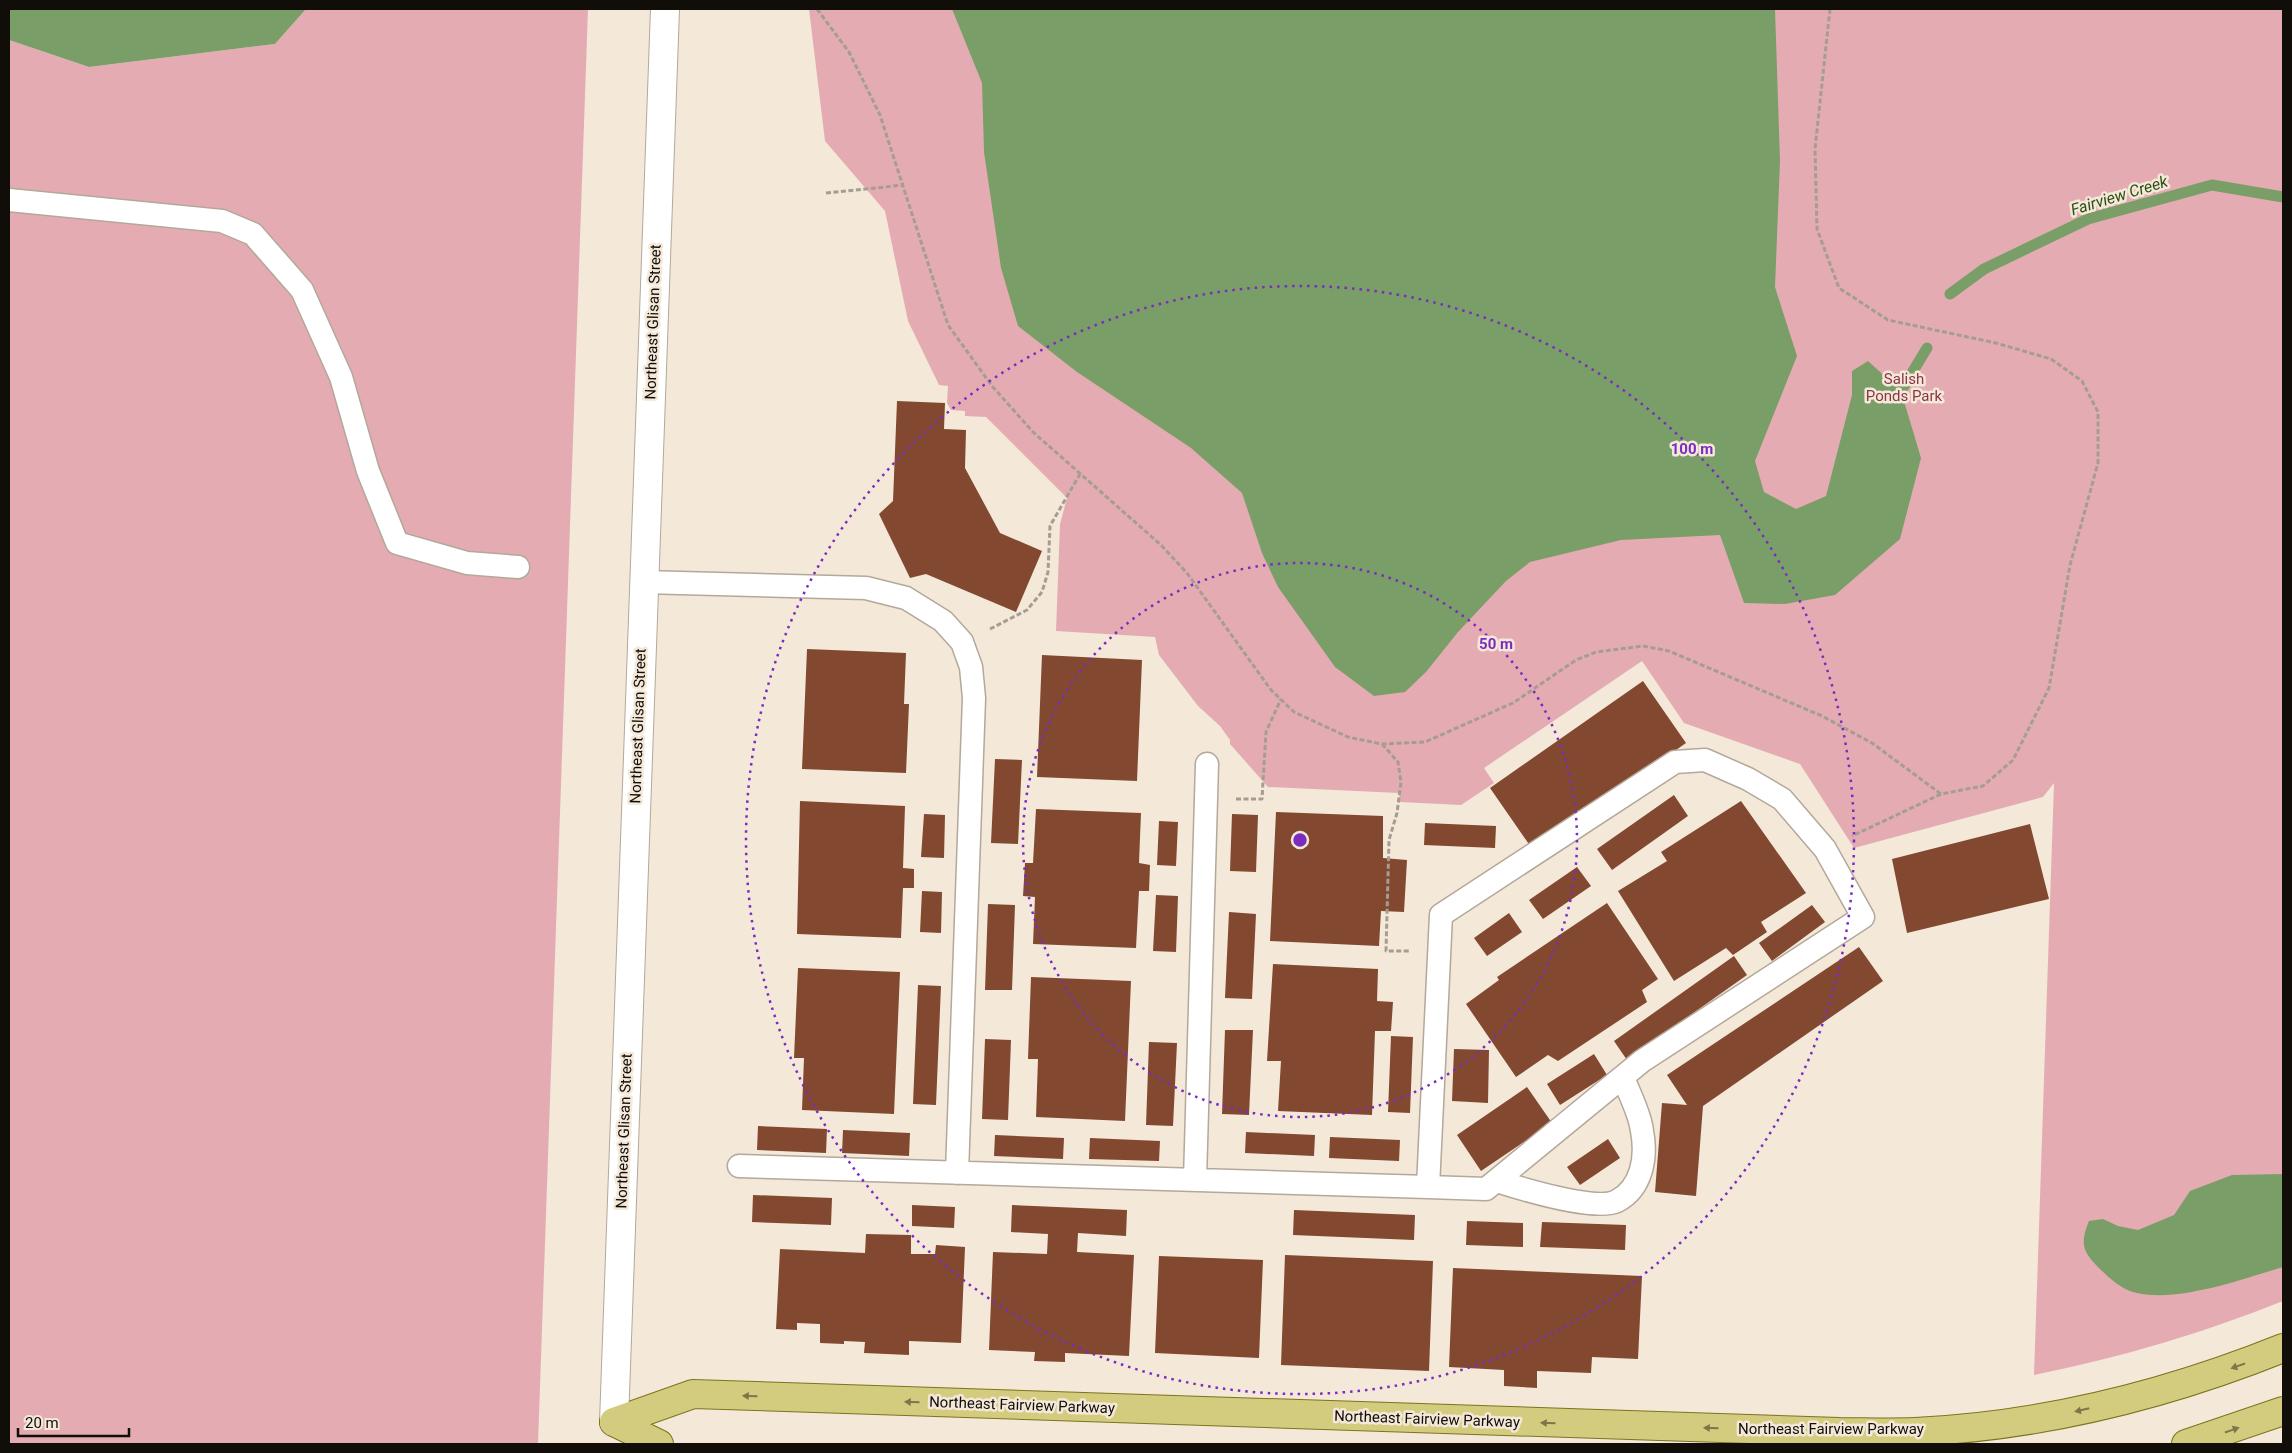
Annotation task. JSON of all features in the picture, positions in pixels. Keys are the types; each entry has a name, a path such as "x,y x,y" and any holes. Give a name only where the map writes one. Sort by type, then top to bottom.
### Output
{"main road":[{"name":"Northeast Glisan Street","path":"614,1433 665,9"},
{"name":"Northeast Fairview Parkway","path":"614,1433 693,1394 1839,1432 1915,1432 1989,1425 2057,1415 2128,1400 2238,1366 2283,1348"},
{"path":"2186,1444 2283,1411"},
{"path":"614,1433 659,1444"}],"lane":[{"path":"9,200 222,221 253,234 302,290 342,376 368,471 397,544 467,563 518,567"},
{"path":"644,582 866,588 906,598 943,621 962,642 971,667 974,698 957,1173"},
{"path":"740,1166 1486,1189 1642,1061 1863,917 1825,849 1782,799 1748,778 1705,760 1675,762 1441,915 1428,1187"},
{"path":"1195,1180 1207,764"},
{"path":"1496,1180 1536,1193 1587,1202 1615,1202 1636,1185 1644,1159 1642,1130 1623,1077"}],"path":[{"path":"817,9 852,60 880,115 948,325 1004,400 1033,432 1161,545 1187,573 1271,690 1294,712 1348,737 1381,744 1425,742 1513,703 1576,660 1596,652 1643,646 1669,651 1822,716 1872,743 1941,794"},
{"path":"1825,849 1941,794 1983,786 2013,760 2049,688 2070,565 2098,464 2098,412 2082,381 2051,359 1996,343 1888,320 1839,288 1817,228 1815,149 1830,9"},
{"path":"826,194 904,185"},
{"path":"962,642 1027,610 1042,592 1048,572 1050,526 1080,474"},
{"path":"1206,798 1262,799 1266,732 1281,699"},
{"path":"1381,744 1398,762 1401,782 1397,813 1389,840 1386,951 1440,951"}],"green space":[{"path":"306,9 588,9 538,1444 9,1444 9,40 89,67 275,44"},
{"name":"Salish Ponds Park","path":"809,9 2283,9 2283,1301 2160,1344 2034,1375 2054,783 2043,797 1854,848 1800,764 1684,723 1642,661 1484,768 1494,783 1461,805 1400,802 1399,793 1268,787 1230,744 1230,740 1220,726 1198,706 1159,655 1155,637 1056,631 1060,524 1067,498 986,417 965,416 965,411 951,410 947,403 948,386 939,385 908,321 885,211 825,141"}],"shaded area":[{"path":"9,9 306,9 275,44 89,67 9,40"},
{"path":"952,9 1775,9 1780,161 1775,287 1797,356 1755,461 1764,492 1796,509 1826,496 1852,395 1852,371 1868,361 1901,391 1921,458 1900,539 1835,595 1785,604 1744,603 1720,535 1621,540 1530,562 1506,581 1458,632 1426,672 1405,692 1374,696 1335,667 1278,587 1262,553 1242,493 1191,448 1077,372 1018,326 1001,268 984,152 982,83"},
{"path":"2283,1174 2283,1267 2209,1289 2189,1293 2150,1295 2133,1292 2119,1285 2089,1257 2084,1246 2084,1235 2089,1221 2103,1219 2118,1226 2138,1230 2174,1215 2190,1191 2232,1175"}],"building":[{"path":"897,401 945,403 944,429 966,430 965,468 1000,533 1042,551 1016,612 926,574 910,578 879,514 893,501"},
{"path":"807,649 906,653 904,704 909,704 906,773 802,769"},
{"path":"1042,655 1142,660 1137,781 1037,777"},
{"path":"1643,681 1686,743 1533,850 1490,788"},
{"path":"995,759 1022,760 1018,844 991,843"},
{"path":"1674,795 1688,816 1612,870 1597,849"},
{"path":"800,801 905,806 903,868 914,869 914,888 903,888 901,938 797,934"},
{"path":"1741,801 1806,893 1761,922 1767,932 1733,955 1726,948 1674,981 1618,891 1667,861 1661,852"},
{"path":"1036,809 1141,813 1139,863 1150,865 1149,891 1139,891 1136,948 1033,944 1035,897 1023,896 1025,863 1033,863"},
{"path":"1276,812 1383,816 1383,858 1407,860 1404,912 1381,911 1379,946 1270,941"},
{"path":"924,814 945,815 944,858 921,857"},
{"path":"1232,814 1258,815 1256,872 1230,871"},
{"path":"1159,821 1178,822 1176,866 1157,865"},
{"path":"1425,823 1496,826 1495,848 1424,845"},
{"path":"2030,824 2049,899 1907,933 1892,859"},
{"path":"1577,867 1591,886 1543,919 1529,900"},
{"path":"922,891 942,892 941,933 920,932"},
{"path":"1156,895 1178,896 1176,952 1153,951"},
{"path":"1607,903 1658,979 1642,990 1647,1002 1558,1061 1548,1055 1516,1077 1466,1004 1499,980 1497,977"},
{"path":"988,904 1015,905 1012,990 985,990"},
{"path":"1812,905 1825,922 1772,961 1759,943"},
{"path":"1229,912 1256,914 1252,999 1225,998"},
{"path":"1509,913 1522,932 1487,956 1474,938"},
{"path":"1859,947 1883,981 1703,1106 1696,1196 1655,1192 1662,1103 1687,1105 1667,1075"},
{"path":"1734,956 1747,975 1627,1060 1614,1041"},
{"path":"1273,964 1378,969 1377,1001 1393,1002 1391,1031 1375,1031 1372,1115 1278,1111 1281,1061 1267,1061"},
{"path":"798,968 900,972 894,1114 802,1110 804,1058 794,1058"},
{"path":"1031,977 1131,981 1125,1121 1036,1117 1038,1059 1028,1059"},
{"path":"918,985 941,986 936,1105 913,1104"},
{"path":"1225,1030 1253,1030 1249,1115 1222,1114"},
{"path":"1391,1036 1413,1037 1410,1113 1388,1112"},
{"path":"985,1039 1011,1040 1008,1120 982,1119"},
{"path":"1149,1042 1177,1043 1173,1126 1146,1125"},
{"path":"1454,1049 1489,1050 1488,1103 1452,1101"},
{"path":"1594,1054 1607,1075 1560,1105 1547,1084"},
{"path":"1527,1087 1552,1123 1481,1171 1457,1135"},
{"path":"758,1126 827,1129 826,1153 757,1150"},
{"path":"843,1130 910,1133 909,1156 842,1153"},
{"path":"1246,1132 1315,1135 1314,1156 1245,1153"},
{"path":"995,1135 1064,1138 1063,1159 994,1156"},
{"path":"1330,1137 1400,1140 1399,1161 1329,1158"},
{"path":"1090,1138 1160,1141 1159,1161 1089,1159"},
{"path":"1608,1139 1620,1158 1580,1185 1567,1167"},
{"path":"753,1195 832,1198 831,1225 752,1222"},
{"path":"912,1205 955,1207 954,1228 912,1226"},
{"path":"1012,1205 1127,1210 1126,1236 1078,1233 1077,1252 1134,1255 1129,1356 1065,1353 1065,1362 1034,1361 1035,1352 989,1350 993,1252 1047,1254 1048,1234 1011,1232"},
{"path":"1294,1210 1415,1215 1414,1240 1293,1235"},
{"path":"1467,1221 1523,1223 1523,1247 1466,1245"},
{"path":"1542,1222 1626,1225 1625,1250 1540,1247"},
{"path":"866,1234 911,1235 911,1254 935,1254 936,1245 965,1247 961,1343 909,1341 909,1355 864,1353 865,1342 844,1341 844,1344 820,1343 820,1324 797,1323 797,1330 776,1329 780,1249 865,1253"},
{"path":"1285,1255 1433,1261 1429,1371 1281,1365"},
{"path":"1159,1256 1263,1260 1259,1358 1155,1353"},
{"path":"1453,1268 1642,1276 1638,1359 1592,1357 1591,1373 1537,1371 1537,1388 1504,1386 1504,1370 1449,1367"}],"waterway":[{"name":"Fairview Creek","path":"1950,294 1984,269 2088,219 2212,185 2283,197"},
{"name":"Fairview Creek","path":"1901,391 1927,348"}]}
